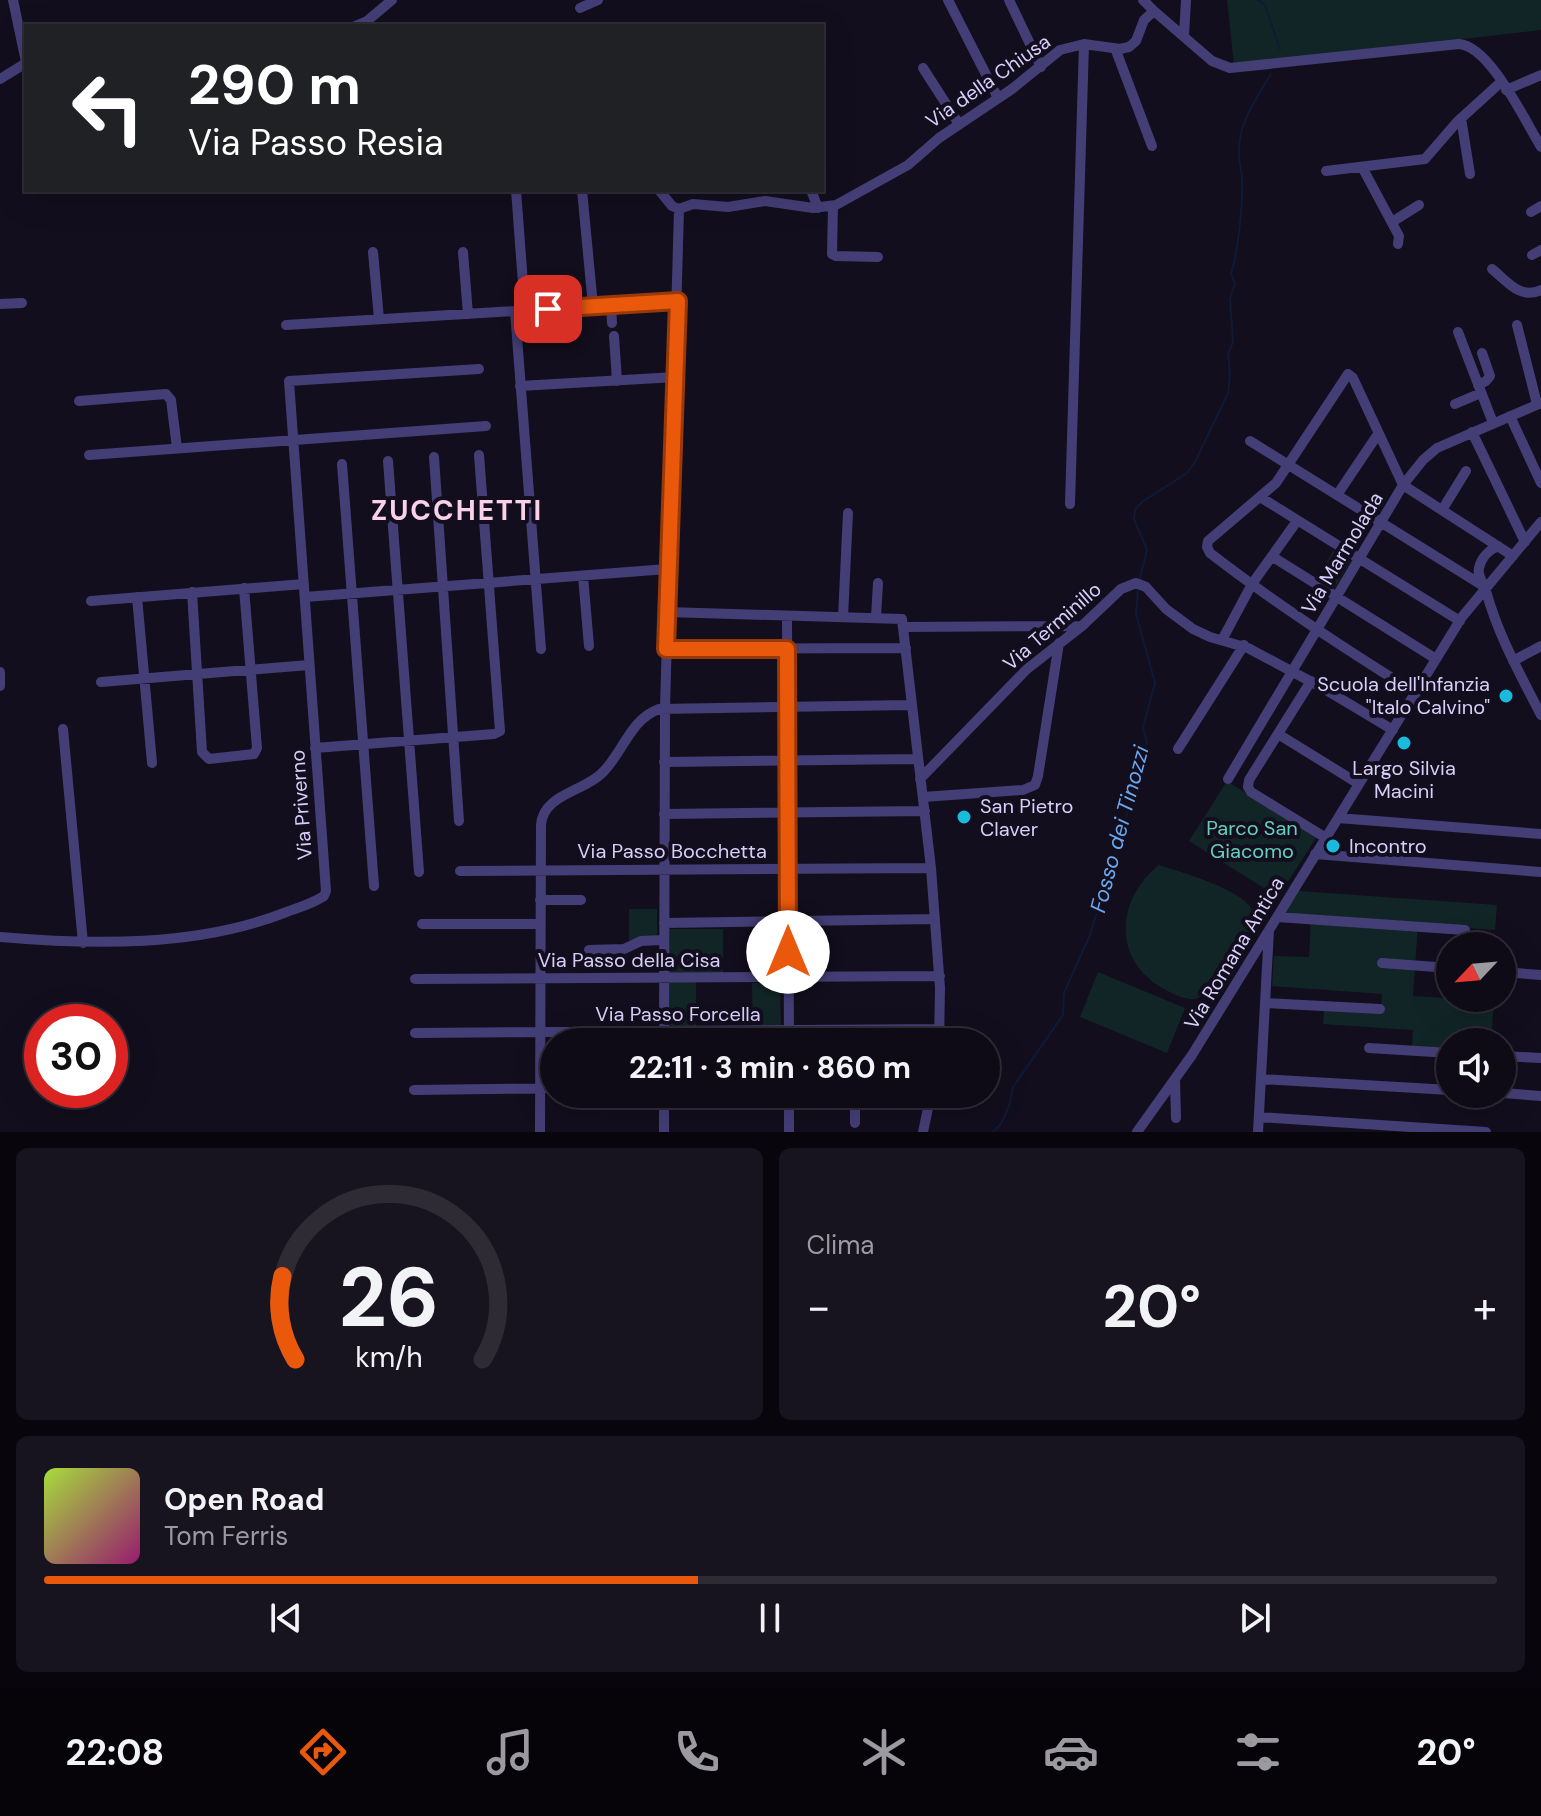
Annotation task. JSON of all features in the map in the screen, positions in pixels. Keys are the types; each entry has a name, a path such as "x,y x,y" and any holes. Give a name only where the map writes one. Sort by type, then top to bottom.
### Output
{"street":[{"path":"13,0 24,53"},
{"path":"360,24 392,0"},
{"path":"580,8 598,0"},
{"path":"948,0 998,98"},
{"path":"1009,0 1041,67"},
{"path":"1143,0 1212,61 1234,68 1459,44 1470,46 1483,57 1541,147"},
{"path":"1184,36 1186,0"},
{"path":"1152,146 1115,48 1131,46 1144,20 1154,11"},
{"path":"1070,504 1084,44"},
{"name":"Via della Chiusa","path":"679,209 693,204 724,207 768,201 818,208 833,206 908,165 932,143 1041,67 1060,50 1084,44 1115,48"},
{"path":"0,79 24,64"},
{"path":"923,68 959,124"},
{"path":"1326,171 1423,160 1461,118 1503,86 1541,75"},
{"path":"1461,118 1470,174"},
{"path":"1362,167 1400,238 1398,244"},
{"path":"516,192 520,386 541,649"},
{"path":"582,192 593,306"},
{"path":"661,192 672,206 679,209 676,377 667,569 664,1028"},
{"path":"812,192 818,208"},
{"path":"1392,222 1419,205"},
{"path":"833,206 832,254 878,257"},
{"path":"373,252 379,319"},
{"path":"463,252 468,314"},
{"path":"1492,269 1525,294 1541,290"},
{"path":"286,325 678,301"},
{"path":"0,304 22,303"},
{"path":"611,305 612,323"},
{"path":"1517,325 1539,404"},
{"path":"1458,332 1493,423"},
{"path":"614,336 617,381"},
{"path":"1455,404 1479,389 1490,376 1482,353"},
{"name":"Via Priverno","path":"0,937 83,943 134,941 230,929 267,919 321,898 326,891 289,381 479,369"},
{"path":"1416,693 1316,631 1210,553 1207,547 1209,540 1276,483 1348,374 1353,378 1403,485 1513,556"},
{"path":"520,386 676,377"},
{"path":"79,401 166,394 172,402 177,448"},
{"name":"Via Marmolada","path":"1228,779 1403,485 1420,463 1435,449 1539,404"},
{"path":"1510,416 1541,483"},
{"path":"89,455 486,426"},
{"path":"1472,432 1525,542"},
{"path":"1337,495 1378,434"},
{"path":"1250,441 1485,587"},
{"path":"315,748 499,732 479,455"},
{"path":"434,457 459,821"},
{"path":"388,461 419,872"},
{"path":"342,464 374,886"},
{"path":"1442,510 1466,471"},
{"path":"1260,497 1461,619 1480,608 1492,616"},
{"path":"843,617 848,513"},
{"path":"1222,640 1252,584 1297,521"},
{"name":"Via Romana Antica","path":"1137,1132 1175,1080 1461,619 1541,523"},
{"path":"1498,546 1488,552 1480,564 1478,575 1485,587 1492,616 1541,715"},
{"path":"1273,557 1436,659"},
{"path":"305,597 667,569"},
{"path":"583,576 589,646"},
{"path":"876,617 878,583"},
{"name":"Via Terminillo","path":"920,779 1023,672 1082,626 1121,589 1139,583 1186,625 1210,637 1244,645 1393,730"},
{"path":"91,601 304,584"},
{"path":"192,592 203,754 209,759 246,756 257,750 244,588"},
{"path":"137,597 152,763"},
{"path":"667,612 876,617 903,623 1082,626"},
{"path":"787,618 789,1028"},
{"path":"903,623 931,868 941,1028"},
{"path":"923,797 1023,790 1035,785 1059,643"},
{"path":"1178,749 1244,645"},
{"path":"1506,645 1529,653"},
{"path":"1513,661 1541,646"},
{"path":"666,649 906,648"},
{"path":"101,682 309,665"},
{"path":"0,672 0,686"},
{"path":"1311,681 1249,780 1248,788 1326,838"},
{"path":"540,1028 541,821 545,810 599,776 639,721 665,708 911,705"},
{"path":"63,729 83,943"},
{"path":"1278,734 1359,784"},
{"path":"664,762 917,759"},
{"path":"664,814 925,811"},
{"path":"1338,818 1541,834"},
{"path":"1315,854 1541,872"},
{"name":"Via Passo Bocchetta","path":"460,871 931,868"},
{"path":"540,900 581,900"},
{"path":"1277,917 1465,930"},
{"path":"664,923 935,919"},
{"path":"422,924 540,924"},
{"path":"1258,1132 1269,929"},
{"path":"589,950 624,949 639,942 663,940"},
{"path":"1382,963 1436,967"},
{"path":"1516,973 1541,975"},
{"name":"Via Passo della Cisa","path":"415,979 940,976"},
{"path":"1266,1003 1380,1009"},
{"name":"Via Passo Forcella","path":"415,1033 540,1033"},
{"path":"1369,1048 1436,1052"},
{"path":"1516,1057 1541,1058"},
{"path":"1261,1079 1436,1089"},
{"path":"1175,1080 1176,1118"},
{"path":"414,1090 540,1088"},
{"path":"1516,1094 1541,1096"},
{"path":"540,1108 540,1132"},
{"path":"664,1108 664,1132"},
{"path":"789,1108 789,1132"},
{"path":"855,1108 855,1123"},
{"path":"923,1132 928,1108"},
{"path":"1259,1117 1486,1132"}],"green space":[{"path":"1227,0 1541,0 1541,30 1234,65"},
{"path":"1333,551 1351,561 1332,592 1315,582"},
{"name":"Parco San Giacomo","path":"1227,781 1316,838 1278,897 1189,841"},
{"path":"1159,865 1228,890 1250,906 1254,915 1250,933 1226,971 1196,999 1177,995 1148,978 1136,964 1128,947 1126,930 1134,895 1144,879"},
{"path":"1299,891 1497,905 1495,930 1418,924 1413,996 1436,997 1436,1012 1493,1012 1492,1028 1436,1028 1436,1049 1412,1048 1413,1030 1323,1024 1324,1010 1381,1012 1382,994 1272,986 1274,956 1309,957 1311,917 1283,915"},
{"path":"629,909 657,909 657,940 629,940"},
{"path":"669,929 723,929 723,975 669,975"},
{"path":"1098,972 1185,1008 1167,1053 1080,1017"},
{"path":"669,982 696,982 696,1028 669,1028"},
{"path":"752,983 780,983 781,1028 753,1028"}],"waterway":[{"name":"Fosso dei Tinozzi","path":"1258,0 1265,5 1280,49"},
{"name":"Fosso dei Tinozzi","path":"1140,578 1147,550 1134,519 1135,510 1142,502 1187,473 1228,393 1228,354 1233,342 1230,299 1235,283 1231,274 1242,203 1240,139 1250,110 1271,74"},
{"name":"Fosso dei Tinozzi","path":"993,1132 1001,1124 1013,1087 1063,1015 1064,993 1090,935 1137,781 1147,743 1143,727 1155,683 1136,614 1138,589"}],"place":[{"name":"Scuola dell'Infanzia \"Italo Calvino\"","path":"1506,696"},
{"name":"Largo Silvia Macini","path":"1404,743"},
{"name":"San Pietro Claver","path":"964,817"},
{"name":"Incontro","path":"1333,846"}],"district":[{"name":"ZUCCHETTI","path":"457,510"}],"route":[{"path":"548,309 678,301 666,649 787,649 788,952"}]}
